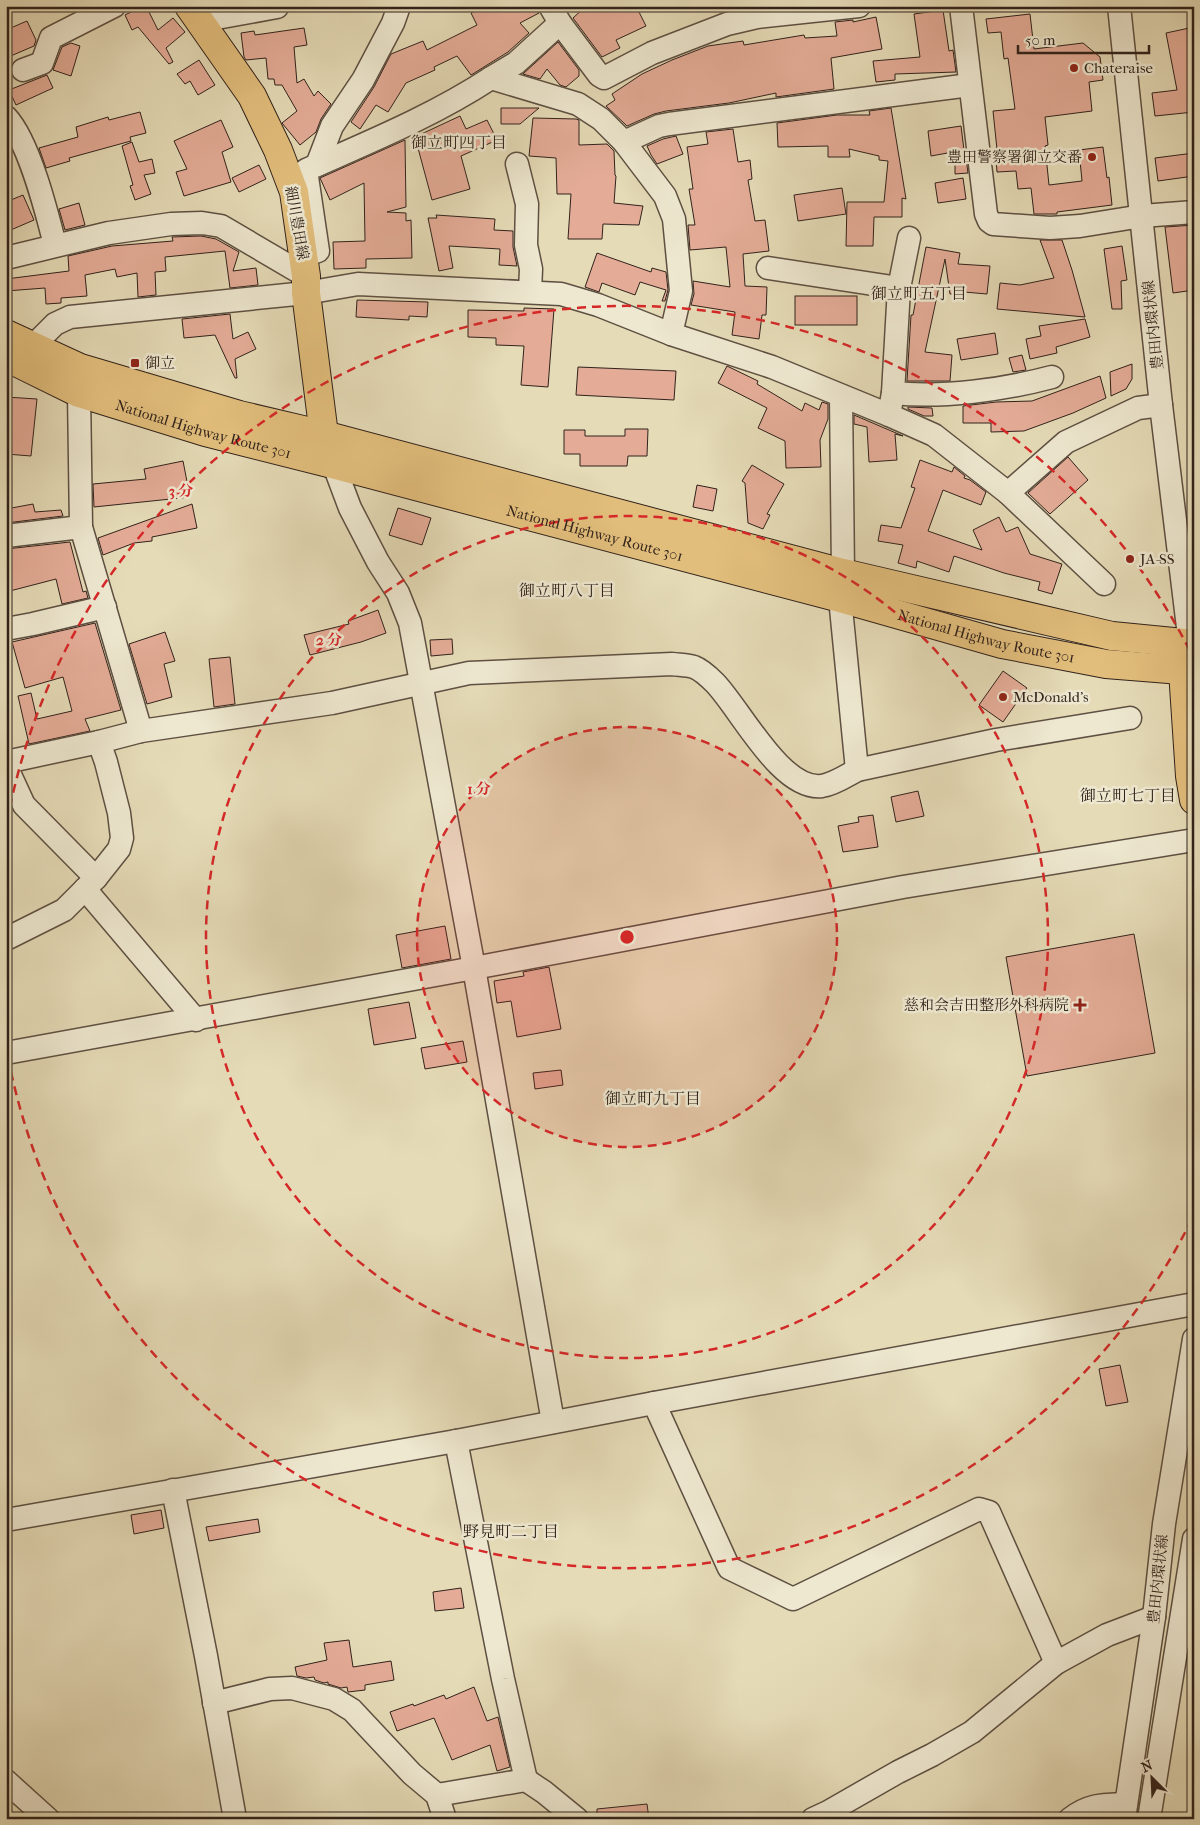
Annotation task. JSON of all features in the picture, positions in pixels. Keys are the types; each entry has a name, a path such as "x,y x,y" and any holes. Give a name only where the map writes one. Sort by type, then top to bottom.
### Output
{"main road":[{"name":"細川豊田線","path":"195,14 252,96 278,150 294,192 324,435"},
{"name":"National Highway Route 301","path":"6,334 32,347 89,370 239,415 324,435 842,586 1002,644 1106,664 1191,657"},
{"name":"National Highway Route 301","path":"6,357 79,393 205,432 842,586"},
{"path":"1191,657 1186,720 1194,800"}],"street":[{"path":"23,70 42,63 51,38 114,6"},
{"path":"317,165 332,126 363,80 393,23 399,6"},
{"path":"305,275 318,251 306,170 422,118 516,63 555,14 599,75 604,78 722,15 757,17 859,6"},
{"path":"961,6 986,214 993,224 1050,228 1080,226 1142,216 1194,212"},
{"name":"豊田内環状線","path":"1119,6 1161,404 1191,657"},
{"path":"195,14 276,7"},
{"path":"490,78 578,104 601,119 624,142 665,196 674,219 681,291 671,334"},
{"path":"624,142 659,126 970,85"},
{"path":"6,117 24,145 45,204 55,246"},
{"path":"517,164 527,204 526,245 531,269 530,291"},
{"path":"6,258 109,233 171,224 202,223 221,226 305,275"},
{"path":"891,404 899,288 909,238"},
{"path":"768,268 899,288"},
{"path":"32,347 55,324 70,317 305,275 358,284 561,294 671,334 772,367 841,396 891,404 921,396 1025,384 1052,377"},
{"path":"79,393 81,527 141,731"},
{"path":"841,396 842,586 857,770"},
{"path":"891,404 1008,493 1104,584"},
{"path":"1008,493 1066,442 1138,408 1161,404"},
{"path":"324,435 332,464 350,508 378,562 398,593 410,624 474,968 553,1422"},
{"path":"6,536 81,527"},
{"path":"6,629 105,607"},
{"path":"196,1020 90,883 24,805 6,764 141,731 332,703 469,673 672,664 695,667 709,677 727,696 773,760 790,776 803,783 822,786 857,770 996,740 1130,718"},
{"path":"6,939 64,910 119,849 122,838 115,796 99,742"},
{"path":"6,1053 196,1020 902,887 1194,840"},
{"path":"6,1520 456,1441 1194,1304"},
{"name":"豊田内環状線","path":"1125,1812 1154,1617 1164,1524 1194,1339"},
{"path":"654,1403 729,1568 793,1599 979,1508 989,1512 1056,1663"},
{"path":"456,1441 503,1679 526,1780"},
{"path":"173,1490 235,1819"},
{"name":"豊田内環状線","path":"1148,1819 1188,1606 1194,1540"},
{"path":"825,1817 898,1772 932,1756 972,1732 1056,1663 1107,1635 1154,1617"},
{"path":"214,1703 270,1690 292,1688 334,1699 352,1710 412,1774 437,1795 445,1819"},
{"path":"437,1795 526,1780 577,1819"},
{"path":"6,1781 48,1819"},
{"path":"1070,1819 1082,1809 1102,1806 1125,1812"}],"building":[{"path":"146,6 158,30 173,18 185,32 166,48 173,62 169,64 138,27 132,30 125,15"},
{"path":"485,6 537,6 539,13 520,23 529,33 508,52 471,75 457,56 434,67 435,70 406,83 388,112 376,105 360,129 351,122 374,87 391,54 423,41 427,50 477,25 471,13"},
{"path":"586,6 636,6 646,26 616,40 620,48 602,57 573,18"},
{"path":"943,10 949,51 953,50 956,72 895,74 895,80 876,82 873,61 920,57 914,14"},
{"path":"1030,14 1034,49 1083,43 1100,57 1103,80 1089,82 1092,111 1045,117 1048,145 1045,146 1049,185 1082,181 1079,150 1103,147 1112,205 1057,212 1057,214 1034,214 1031,188 1018,189 1016,171 997,172 996,159 998,159 993,111 1015,109 1008,58 1004,59 1001,32 988,33 986,19"},
{"path":"876,17 882,49 831,58 834,89 776,97 776,93 729,103 666,111 654,114 627,126 606,106 615,100 612,94 642,74 708,46 743,41 744,45 804,35 805,38 837,36 835,22 853,20 853,22"},
{"path":"27,21 36,40 34,46 6,58 6,30"},
{"path":"1194,27 1194,112 1155,116 1152,93 1177,90 1166,33"},
{"path":"304,28 307,45 294,47 297,83 304,79 314,96 318,91 331,104 321,119 316,132 300,145 282,123 297,111 282,85 275,85 274,79 268,79 266,58 246,60 241,33 254,31 255,35"},
{"path":"558,42 579,70 579,76 566,87 560,85 547,69 540,79 523,74"},
{"path":"71,43 80,46 71,76 53,70 62,47"},
{"path":"199,60 215,85 198,95 190,81 185,84 177,74"},
{"path":"47,75 53,88 16,105 9,90"},
{"path":"501,108 539,108 520,124 501,124"},
{"path":"891,108 906,199 902,198 902,217 874,217 873,246 846,246 847,202 884,202 888,161 879,160 879,156 849,149 850,157 828,157 828,146 778,147 777,123 837,115 870,115 869,111"},
{"path":"140,112 146,133 130,137 131,141 69,158 70,161 46,168 39,148 78,137 76,127 108,117 109,120"},
{"path":"460,116 466,129 487,120 497,140 461,156 470,189 432,200 415,137"},
{"path":"533,118 579,120 579,145 607,144 614,151 616,176 614,203 643,206 639,225 603,224 602,239 568,239 571,194 557,194 556,158 529,156"},
{"path":"221,120 233,147 222,152 231,182 184,196 176,172 187,169 174,141"},
{"path":"961,126 964,150 931,156 928,131"},
{"path":"733,129 738,162 750,160 752,179 748,180 755,221 765,220 769,251 743,254 745,286 767,287 766,315 762,315 759,339 732,335 735,312 691,305 694,294 693,281 730,287 726,247 690,250 688,225 695,225 689,189 693,189 687,147 708,144 706,132"},
{"path":"676,136 683,154 657,164 647,146"},
{"path":"405,140 406,207 387,212 406,213 406,221 411,220 412,258 366,259 366,268 334,269 333,242 365,241 364,183 330,200 320,178"},
{"path":"132,142 139,162 152,159 155,173 144,175 151,194 135,200 130,186 133,185 122,146"},
{"path":"1194,153 1194,176 1158,181 1155,158"},
{"path":"966,158 968,173 955,174 955,159"},
{"path":"259,165 266,179 239,192 232,178"},
{"path":"963,178 966,199 938,203 935,183"},
{"path":"842,188 846,214 798,221 794,195"},
{"path":"23,195 34,220 6,232 6,202"},
{"path":"79,203 85,225 65,230 59,209"},
{"path":"436,215 495,219 494,230 513,231 513,247 517,266 499,265 500,249 449,246 453,268 439,271 428,218 437,218"},
{"path":"1194,225 1194,290 1173,293 1165,227"},
{"path":"201,236 216,239 239,252 233,271 256,268 258,285 230,288 225,251 165,257 166,271 155,272 156,295 138,297 137,273 117,277 115,269 85,275 87,296 61,298 61,303 46,304 45,288 6,291 6,279 69,271 68,256 112,246 173,241 172,237"},
{"path":"1040,240 1062,240 1085,317 997,309 1000,283 1020,285 1054,278"},
{"path":"1122,246 1127,280 1121,281 1122,309 1112,309 1104,249"},
{"path":"926,247 960,253 958,264 990,266 987,294 953,291 950,294 945,259 925,352 952,355 950,381 907,381 911,315 913,315"},
{"path":"597,253 651,272 652,268 666,272 668,290 665,301 662,301 666,290 640,282 635,295 602,283 599,292 585,287"},
{"path":"795,296 857,296 857,325 795,325"},
{"path":"357,300 428,302 427,317 409,316 409,320 356,317"},
{"path":"524,308 554,309 548,387 521,385 524,346 496,345 496,338 468,337 468,310 524,311"},
{"path":"230,314 233,339 248,332 256,349 235,359 237,378 235,378 215,335 184,338 182,319"},
{"path":"1085,319 1090,337 1056,347 1057,353 1030,359 1026,339 1041,336 1039,326"},
{"path":"995,333 998,354 961,360 957,339"},
{"path":"1022,355 1026,370 1013,372 1009,358"},
{"path":"1132,364 1132,379 1126,389 1111,396 1110,372"},
{"path":"727,366 758,381 757,384 802,411 805,403 819,410 822,402 828,404 828,419 820,440 821,467 786,468 785,441 758,428 767,408 718,383"},
{"path":"578,367 676,371 674,400 576,395"},
{"path":"1100,376 1106,398 1073,413 1024,431 991,432 991,423 963,423 963,406 996,402 1032,401"},
{"path":"6,397 37,399 31,456 6,454"},
{"path":"908,407 932,408 933,416 924,416 908,409"},
{"path":"854,415 903,436 895,434 897,460 869,462 867,427 854,424"},
{"path":"625,429 648,429 647,456 628,456 627,466 580,466 580,454 564,454 564,430 585,430 585,436 625,436"},
{"path":"1068,457 1088,480 1050,514 1028,493"},
{"path":"920,460 952,472 954,467 965,476 964,478 970,480 986,492 981,505 943,490 928,531 982,550 973,530 999,517 1006,532 1018,527 1030,554 1062,564 1052,594 1038,590 1040,582 1004,573 954,556 949,572 917,561 916,568 898,563 903,545 878,541 881,525 901,528 915,488 911,487"},
{"path":"183,461 190,497 94,507 93,484 146,479 144,469"},
{"path":"752,465 784,484 767,514 770,515 763,529 748,523 745,483 742,481"},
{"path":"697,485 717,489 713,511 693,507"},
{"path":"33,504 35,512 61,510 63,516 6,523 6,509"},
{"path":"192,504 197,528 152,537 152,541 134,543 103,555 98,538"},
{"path":"398,508 431,518 422,545 389,535"},
{"path":"70,542 83,592 86,591 88,598 62,604 56,579 6,592 6,549"},
{"path":"378,610 386,633 361,642 310,655 304,635 349,624 348,621"},
{"path":"95,623 121,710 85,719 90,731 29,744 18,696 31,693 37,719 72,711 63,677 25,688 12,642"},
{"path":"165,632 175,661 164,664 172,697 147,704 129,644"},
{"path":"452,639 453,654 431,656 430,640"},
{"path":"230,657 235,704 214,707 209,659"},
{"name":"McDonald's","path":"1003,671 1027,688 1003,722 979,705"},
{"path":"918,791 924,816 896,822 891,797"},
{"path":"873,815 878,847 843,852 838,826 859,822 858,817"},
{"path":"445,926 451,959 402,968 396,935"},
{"name":"慈和会吉田整形外科病院","path":"1134,934 1155,1053 1027,1076 1006,957"},
{"path":"549,967 561,1029 517,1037 511,1001 497,1003 494,981 524,976 523,972"},
{"path":"409,1002 416,1038 374,1045 368,1009"},
{"path":"463,1041 467,1062 425,1069 421,1048"},
{"path":"561,1070 563,1085 535,1089 533,1073"},
{"path":"1120,1365 1128,1402 1106,1406 1099,1369"},
{"path":"161,1510 164,1528 134,1534 131,1515"},
{"path":"258,1519 260,1532 209,1541 206,1527"},
{"path":"461,1588 464,1608 435,1611 433,1592"},
{"path":"349,1640 353,1667 391,1661 394,1680 365,1685 365,1690 348,1692 347,1687 341,1688 328,1684 328,1682 324,1683 315,1680 314,1677 297,1676 295,1667 327,1660 324,1643"},
{"path":"474,1687 487,1721 498,1717 510,1767 497,1771 490,1745 452,1760 434,1718 397,1731 390,1712 444,1695 446,1699"},
{"path":"647,1804 649,1819 597,1819 597,1809"}],"place":[{"name":"Chateraise","path":"1074,68"},
{"name":"豊田警察署御立交番","path":"1092,157"},
{"name":"御立","path":"135,363"},
{"name":"JA-SS","path":"1130,559"},
{"name":"McDonald's","path":"1003,697"},
{"name":"慈和会吉田整形外科病院","path":"1080,1005"}],"district":[{"name":"御立町四丁目","path":"459,142"},
{"name":"御立町五丁目","path":"919,293"},
{"name":"御立町八丁目","path":"567,590"},
{"name":"御立町七丁目","path":"1128,795"},
{"name":"御立町九丁目","path":"653,1098"},
{"name":"野見町二丁目","path":"511,1531"}]}
